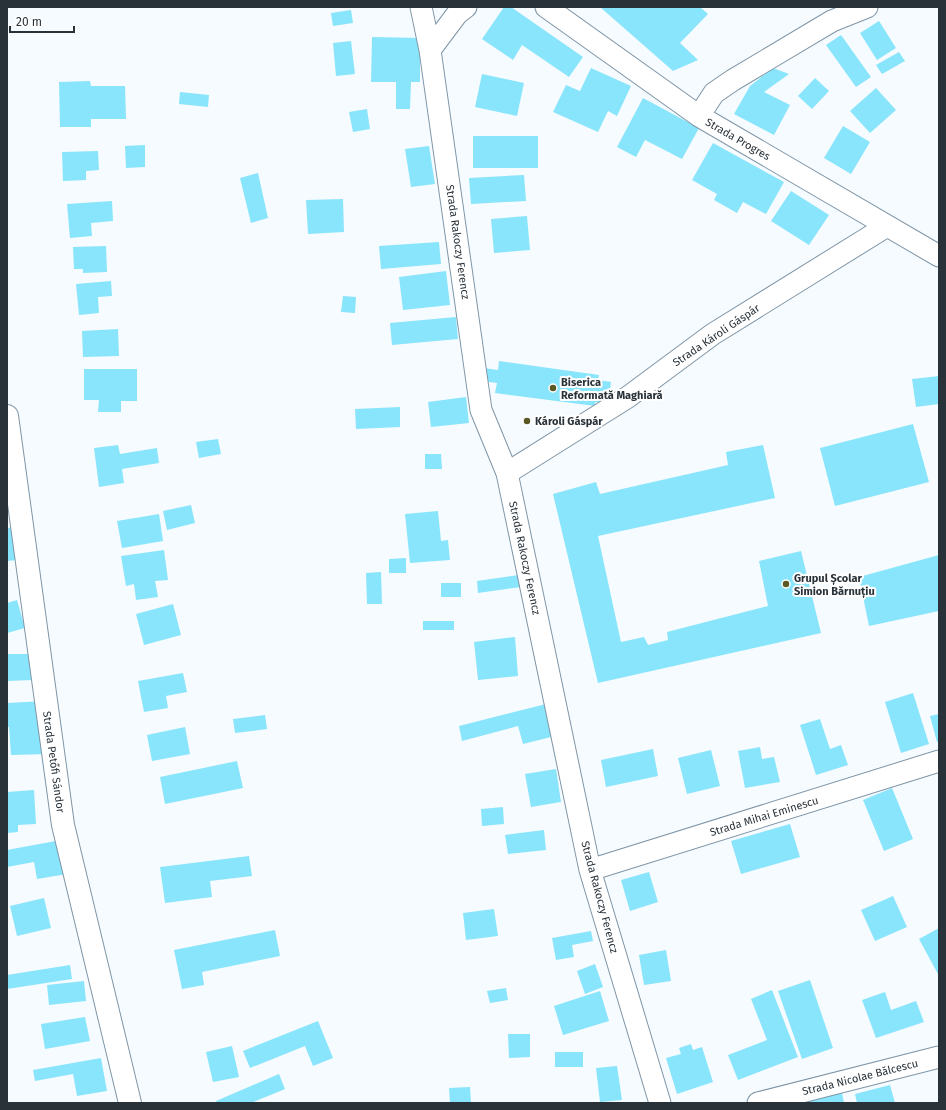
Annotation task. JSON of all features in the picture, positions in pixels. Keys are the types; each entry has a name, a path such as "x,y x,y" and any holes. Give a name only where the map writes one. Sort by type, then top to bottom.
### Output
{"main road":[{"name":"Strada Petőfi Sándor","path":"7,416 63,825 130,1103"}],"street":[{"name":"Strada Rakoczy Ferencz","path":"421,7 430,50 482,410 507,473 590,870 660,1103"},
{"path":"430,50 457,14 466,7"},
{"name":"Strada Progres","path":"546,7 700,116 939,256"},
{"path":"700,116 714,93 829,14 867,7"},
{"name":"Strada Károli Gáspár","path":"507,473 628,397 713,334 887,226"},
{"name":"Strada Mihai Eminescu","path":"590,870 939,761"},
{"name":"Strada Nicolae Bălcescu","path":"758,1103 939,1057"}],"building":[{"path":"504,7 511,7 583,57 569,77 522,45 513,60 482,39"},
{"path":"600,7 700,7 708,14 680,43 698,60 673,71"},
{"path":"351,10 353,23 333,26 331,13"},
{"path":"879,21 896,48 877,60 860,33"},
{"path":"841,35 871,77 856,87 826,45"},
{"path":"372,37 420,38 420,82 411,82 410,109 396,109 396,82 371,82"},
{"path":"351,41 355,74 336,76 333,43"},
{"path":"899,52 905,61 882,74 876,65"},
{"path":"591,68 631,86 617,116 608,111 598,132 553,112 566,85 580,91"},
{"path":"773,68 789,74 764,92 790,105 774,135 734,114 750,86"},
{"path":"482,74 524,83 517,116 475,107"},
{"path":"815,78 829,91 812,109 798,96"},
{"path":"90,81 91,86 125,86 126,119 91,119 91,127 60,127 59,82"},
{"path":"876,88 896,110 870,133 850,111"},
{"path":"180,92 209,95 208,107 179,104"},
{"path":"643,98 699,128 682,159 645,140 636,157 617,147"},
{"path":"367,109 370,129 353,132 349,112"},
{"path":"843,126 870,142 851,174 824,158"},
{"path":"473,136 538,136 538,168 473,168"},
{"path":"713,143 784,182 766,214 743,202 737,213 714,200 717,194 692,180"},
{"path":"145,145 145,167 126,168 125,146"},
{"path":"429,146 435,184 411,187 405,149"},
{"path":"98,151 99,170 86,171 86,180 63,181 62,152"},
{"path":"258,173 268,218 251,223 240,178"},
{"path":"524,175 526,201 471,204 469,178"},
{"path":"791,191 829,215 809,245 771,221"},
{"path":"343,199 344,232 308,234 306,200"},
{"path":"112,201 113,221 91,223 92,236 70,238 67,204"},
{"path":"527,216 530,250 494,253 491,219"},
{"path":"439,242 441,264 381,269 379,246"},
{"path":"106,246 107,272 83,273 83,269 74,269 73,247"},
{"path":"446,271 450,305 403,310 399,277"},
{"path":"111,281 112,296 98,297 99,313 79,315 76,284"},
{"path":"343,296 356,297 355,313 341,312"},
{"path":"456,317 458,339 392,345 390,323"},
{"path":"118,329 119,356 83,357 82,331"},
{"name":"Biserica Reformată Maghiară","path":"499,361 599,375 598,380 611,382 608,404 595,402 595,406 495,393 497,383 482,381 484,368 498,370"},
{"path":"84,369 137,369 137,401 121,401 121,412 98,412 99,400 84,400"},
{"path":"939,376 939,404 916,407 912,379"},
{"path":"466,397 469,423 431,427 428,402"},
{"path":"400,407 400,427 356,429 355,409"},
{"path":"913,424 929,482 835,506 820,448"},
{"path":"218,439 221,454 199,458 196,442"},
{"path":"118,445 120,454 157,448 159,463 122,469 124,483 99,487 94,448"},
{"name":"Grupul Școlar Simion Bărnuțiu","path":"763,445 775,498 598,536 621,642 644,637 648,645 668,640 667,632 768,606 759,561 801,551 821,633 598,683 553,494 596,482 600,494 728,465 726,452"},
{"path":"425,454 441,454 442,469 425,469"},
{"path":"191,505 195,523 167,530 163,511"},
{"path":"438,511 441,541 448,540 450,560 410,563 405,514"},
{"path":"159,514 163,541 122,548 117,521"},
{"path":"15,527 18,560 7,561 7,528"},
{"path":"164,550 168,580 155,581 158,597 136,600 134,584 126,586 121,556"},
{"path":"939,555 939,611 869,626 859,577"},
{"path":"406,558 406,573 389,573 389,559"},
{"path":"381,572 382,604 367,604 366,573"},
{"path":"519,575 521,587 478,593 477,581"},
{"path":"441,583 461,583 461,597 441,597"},
{"path":"17,600 25,628 7,633 7,603"},
{"path":"173,604 181,635 144,645 136,614"},
{"path":"423,621 454,621 454,630 423,630"},
{"path":"515,637 518,676 478,680 474,642"},
{"path":"7,654 33,654 33,680 7,681"},
{"path":"183,673 187,692 166,696 168,708 144,712 138,681"},
{"path":"913,693 929,744 901,753 885,702"},
{"path":"45,701 48,754 11,755 9,727 7,727 7,703"},
{"path":"546,704 555,736 523,744 518,726 462,741 459,726"},
{"path":"939,714 939,742 937,742 930,716"},
{"path":"265,715 267,729 235,733 233,719"},
{"path":"820,719 830,749 841,745 848,765 816,775 800,725"},
{"path":"185,727 190,754 152,761 147,735"},
{"path":"760,747 762,759 774,757 780,782 745,788 738,751"},
{"path":"653,749 658,776 606,787 601,760"},
{"path":"711,750 720,786 687,794 678,758"},
{"path":"237,761 243,788 165,804 160,777"},
{"path":"556,769 561,802 531,807 525,774"},
{"path":"892,788 913,839 884,851 863,800"},
{"path":"34,790 36,824 18,825 18,832 7,833 7,792"},
{"path":"503,807 504,824 482,826 481,809"},
{"path":"790,824 800,857 741,874 731,841"},
{"path":"544,830 546,850 508,854 505,835"},
{"path":"61,840 67,874 37,879 34,862 7,867 7,850"},
{"path":"249,856 252,876 210,881 212,897 165,903 160,867"},
{"path":"649,872 658,902 630,911 621,880"},
{"path":"893,896 907,927 875,941 861,910"},
{"path":"44,898 51,928 17,936 10,906"},
{"path":"494,909 498,936 466,940 463,913"},
{"path":"939,928 939,976 919,939"},
{"path":"275,930 280,956 202,972 204,985 182,989 174,950"},
{"path":"591,931 593,941 572,945 574,957 556,960 552,938"},
{"path":"666,950 671,981 644,985 639,955"},
{"path":"595,964 603,987 585,994 577,971"},
{"path":"70,965 72,979 7,989 7,975"},
{"path":"810,980 833,1048 802,1059 778,991"},
{"path":"84,981 86,1001 49,1005 47,985"},
{"path":"506,988 508,1000 490,1003 487,991"},
{"path":"772,990 798,1057 738,1080 728,1055 767,1040 751,999"},
{"path":"600,991 609,1021 563,1035 554,1006"},
{"path":"885,992 891,1010 916,1001 924,1022 876,1038 862,1000"},
{"path":"85,1017 90,1041 45,1049 41,1024"},
{"path":"318,1021 333,1058 313,1066 305,1046 250,1068 243,1051"},
{"path":"508,1034 530,1034 530,1057 509,1058"},
{"path":"691,1044 693,1050 702,1047 713,1082 677,1094 666,1058 681,1054 679,1048"},
{"path":"232,1046 239,1077 213,1082 206,1052"},
{"path":"555,1052 583,1052 583,1067 555,1067"},
{"path":"101,1058 107,1091 77,1096 73,1074 35,1081 33,1070"},
{"path":"617,1066 622,1100 600,1102 596,1068"},
{"path":"279,1074 285,1089 251,1103 217,1103 216,1101"},
{"path":"890,1085 895,1103 857,1103 855,1094"},
{"path":"470,1087 471,1103 450,1103 449,1088"},
{"path":"842,1093 844,1103 805,1103 804,1101"}],"place":[{"name":"Biserica Reformată Maghiară","path":"553,388"},
{"name":"Károli Gáspár","path":"527,421"},
{"name":"Grupul Școlar Simion Bărnuțiu","path":"786,584"}]}
